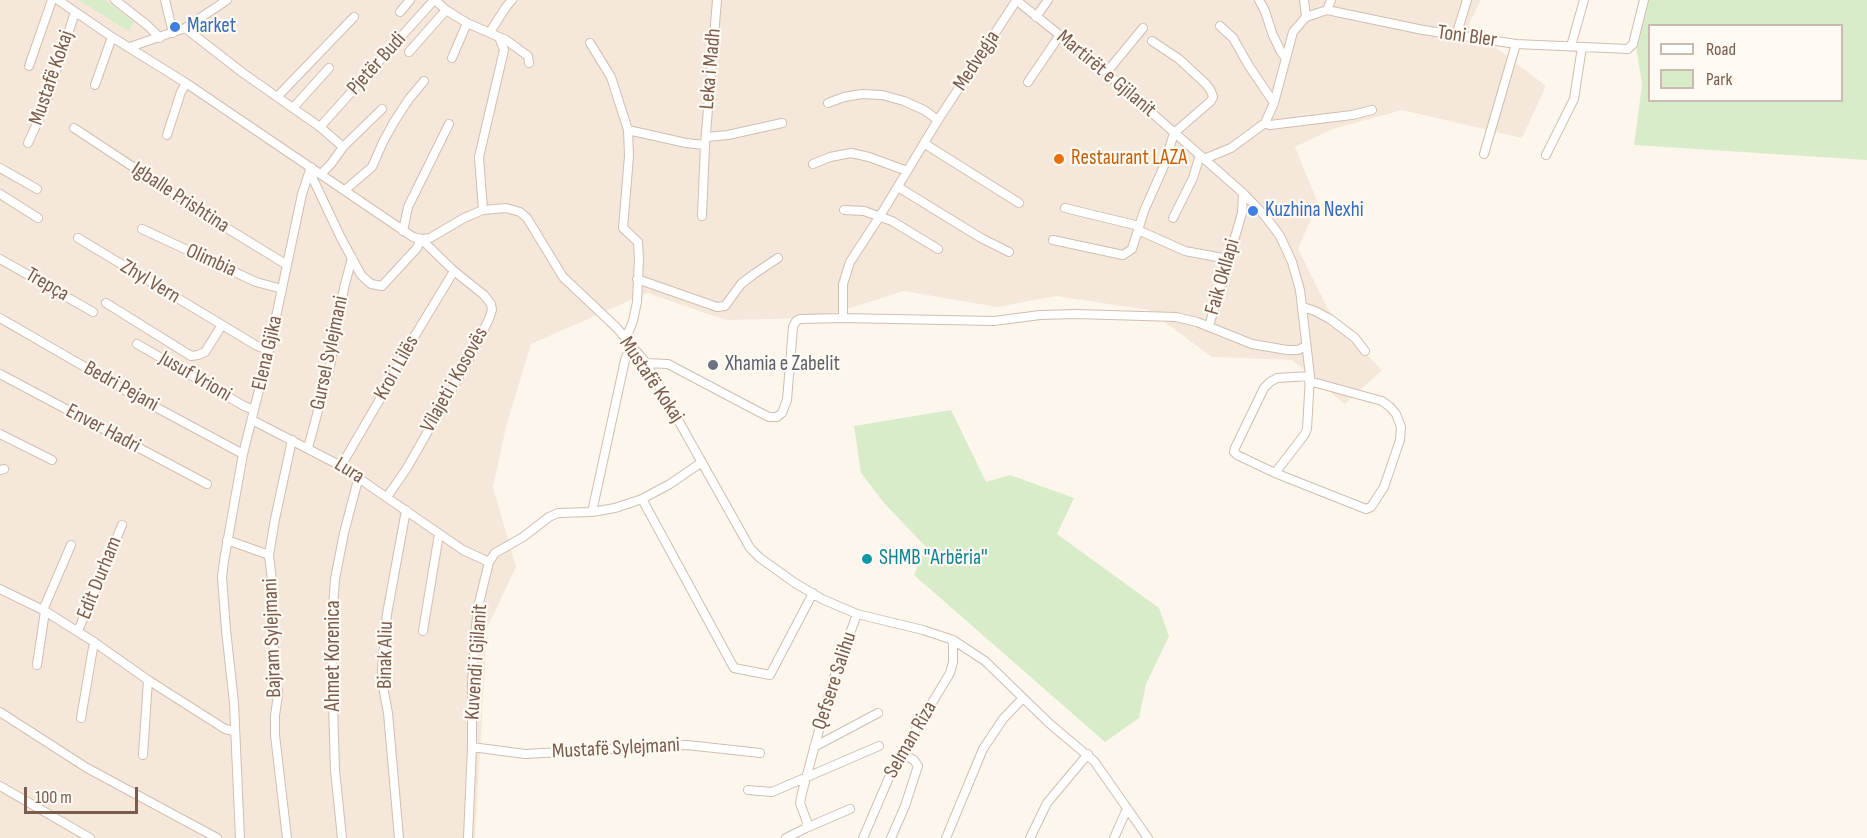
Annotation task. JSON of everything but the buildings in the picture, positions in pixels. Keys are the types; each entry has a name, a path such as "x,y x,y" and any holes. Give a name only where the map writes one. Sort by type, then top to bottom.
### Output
{"street":[{"name":"Mustafë Kokaj","path":"29,66 52,0"},
{"name":"Mustafë Kokaj","path":"58,0 186,83 403,231 421,239 454,270"},
{"path":"114,0 160,38"},
{"path":"165,0 173,33"},
{"path":"130,47 185,28 227,0"},
{"path":"400,12 410,0"},
{"path":"434,0 467,23 506,40 528,56 529,63"},
{"name":"Pjetër Budi","path":"320,127 434,0"},
{"path":"490,33 512,0"},
{"name":"Leka i Madh","path":"702,216 705,141 717,0"},
{"name":"Martirët e Gjilanit","path":"1016,0 1107,73 1244,193 1280,236 1292,262 1303,307 1310,378 1305,434 1275,473"},
{"name":"Medvegja","path":"843,318 843,284 850,262 1016,0"},
{"name":"Martirët e Gjilanit","path":"1036,17 1048,0"},
{"path":"1259,0 1272,33 1285,57"},
{"path":"1173,218 1202,157 1231,148 1265,123 1274,103 1293,32 1306,17 1304,0"},
{"path":"1327,10 1331,0"},
{"path":"1456,36 1467,0"},
{"path":"1571,46 1584,0"},
{"path":"1515,44 1628,49 1633,44 1644,0"},
{"path":"409,51 446,10"},
{"name":"Toni Bler","path":"1306,17 1327,10 1456,36 1515,44 1484,154"},
{"name":"Mustafë Kokaj","path":"28,143 45,106 75,12"},
{"path":"277,97 354,18"},
{"path":"452,58 467,23"},
{"path":"1220,26 1233,38 1274,103"},
{"path":"185,28 243,74 320,127 342,147"},
{"path":"1107,73 1143,28"},
{"path":"1028,82 1060,35"},
{"name":"Mustafë Kokaj","path":"95,85 112,37"},
{"path":"483,210 479,157 504,50 499,37"},
{"name":"Martirët e Gjilanit","path":"1152,41 1179,59 1206,84 1213,97 1204,108 1174,133"},
{"path":"590,43 611,77 628,130 629,156 623,228 638,242 639,259 637,302 633,321 624,336"},
{"path":"1546,155 1574,99 1581,47"},
{"path":"293,108 328,68"},
{"path":"345,190 372,167 394,122 424,81"},
{"path":"167,135 186,83"},
{"path":"828,103 862,94 882,95 904,101 924,110 938,120"},
{"path":"321,174 342,147 382,109"},
{"path":"1265,123 1270,125 1352,115 1372,110"},
{"name":"Leka i Madh","path":"628,130 686,143 705,141 782,123"},
{"path":"403,231 408,207 449,124"},
{"name":"Igballe Prishtina","path":"74,128 212,219 287,265"},
{"path":"1053,240 1123,255 1132,249 1138,228 1164,166 1174,133"},
{"path":"925,144 1019,203"},
{"path":"813,164 830,157 851,153 869,156 907,171"},
{"path":"311,167 313,179 352,258 361,275 371,284 382,286 417,248 421,239"},
{"name":"Elena Gjika","path":"240,838 234,703 222,577 243,454 269,350 302,194 311,167"},
{"path":"0,168 37,189"},
{"path":"898,187 981,238 1009,252"},
{"name":"Faik Okllapi","path":"1209,326 1242,213 1244,193"},
{"path":"0,194 38,218"},
{"name":"Mustafë Kokaj","path":"421,239 430,238 464,218 483,210 506,208 520,212 527,218 563,277 624,336 646,363 750,548 774,569 813,593 857,614"},
{"path":"1065,208 1138,228 1185,251 1228,259"},
{"path":"844,210 864,211 880,216 938,249"},
{"name":"Olimbia","path":"142,229 256,282 282,289"},
{"name":"Zhyl Vern","path":"78,238 257,346 269,350"},
{"name":"Gursel Sylejmani","path":"308,448 331,362 344,288 352,258"},
{"path":"637,279 717,307 724,306 741,284 778,258"},
{"name":"Trepça","path":"0,259 93,312"},
{"name":"Kroi i Lilës","path":"341,466 454,270"},
{"name":"Vilajeti i Kosovës","path":"387,497 407,468 469,358 492,310 491,304 484,296 454,270"},
{"name":"Zhyl Vern","path":"106,303 191,356 198,356 204,352 222,325"},
{"path":"1303,307 1330,319 1355,338 1365,351"},
{"path":"646,363 668,364 759,412 777,417 782,413 787,400 793,327 795,321 800,319 994,321 1040,315 1076,314 1176,318 1209,326 1252,344 1298,350 1306,346"},
{"name":"Bedri Pejani","path":"0,318 135,396 243,454"},
{"name":"Jusuf Vrioni","path":"137,344 254,410"},
{"path":"592,512 625,360 632,345"},
{"name":"Enver Hadri","path":"0,374 207,484"},
{"path":"1277,378 1310,378 1382,401 1396,414 1401,427 1400,440 1384,487 1371,507 1366,509 1275,473 1234,452 1264,388 1270,382 1277,378"},
{"name":"Lura","path":"252,420 359,476 463,550 489,562"},
{"path":"0,434 52,460"},
{"name":"Bajram Sylejmani","path":"287,838 275,735 278,694 269,555 292,440"},
{"path":"489,562 495,553 524,537 549,517 558,513 592,512 615,508 642,499 670,484 702,462"},
{"name":"Ahmet Korenica","path":"342,838 335,770 330,638 336,579 344,533 355,484 359,476"},
{"path":"642,499 734,668 770,675 813,593"},
{"name":"Binak Aliu","path":"399,838 388,713 382,687 382,669 387,614 406,510"},
{"name":"Edit Durham","path":"78,631 122,525"},
{"path":"423,631 440,534"},
{"path":"227,540 269,555"},
{"path":"44,610 71,545"},
{"name":"Kuvendi i Gjilanit","path":"468,838 475,637 478,607 489,562"},
{"name":"Edit Durham","path":"0,589 44,610 94,642 147,681 225,729 234,732"},
{"name":"Edit Durham","path":"37,665 44,610"},
{"name":"Qefsere Salihu","path":"806,828 807,822 800,802 802,793 831,686 857,614 923,630 953,640 985,661 1050,724 1088,754 1148,838"},
{"name":"Selman Riza","path":"863,838 887,781 950,674 953,662 953,640"},
{"name":"Edit Durham","path":"81,718 94,642"},
{"path":"143,755 147,681"},
{"path":"946,838 983,749 1003,719 1023,698"},
{"path":"0,712 87,768 217,838"},
{"path":"814,747 878,713"},
{"name":"Mustafë Sylejmani","path":"472,747 525,754 687,746 760,753"},
{"path":"748,790 772,792 879,746"},
{"path":"891,838 905,806 918,765 914,760 902,754"},
{"path":"1030,838 1047,803 1088,754"},
{"path":"0,786 90,838"},
{"path":"786,838 850,808"},
{"path":"1114,838 1127,809"}],"shaded area":[{"path":"0,0 1481,0 1468,26 1546,86 1522,138 1402,110 1333,129 1295,147 1318,203 1298,249 1336,325 1382,370 1345,404 1292,360 1212,357 1148,310 1056,296 997,307 904,291 818,318 726,320 647,293 531,344 506,427 493,487 516,567 487,628 475,838 0,838"}],"green space":[{"path":"79,0 105,0 134,22 128,31"},
{"path":"1648,0 1867,0 1867,160 1634,145 1642,85 1636,45"},
{"path":"951,410 986,482 1010,475 1074,498 1057,534 1159,608 1169,636 1146,684 1139,718 1105,742 914,575 926,547 884,503 861,473 854,426"}],"place":[{"name":"Market","path":"175,27"},
{"name":"Restaurant LAZA","path":"1059,159"},
{"name":"Kuzhina Nexhi","path":"1253,211"},
{"name":"Xhamia e Zabelit","path":"713,365"},
{"name":"SHMB ''Arbëria''","path":"867,559"}]}
